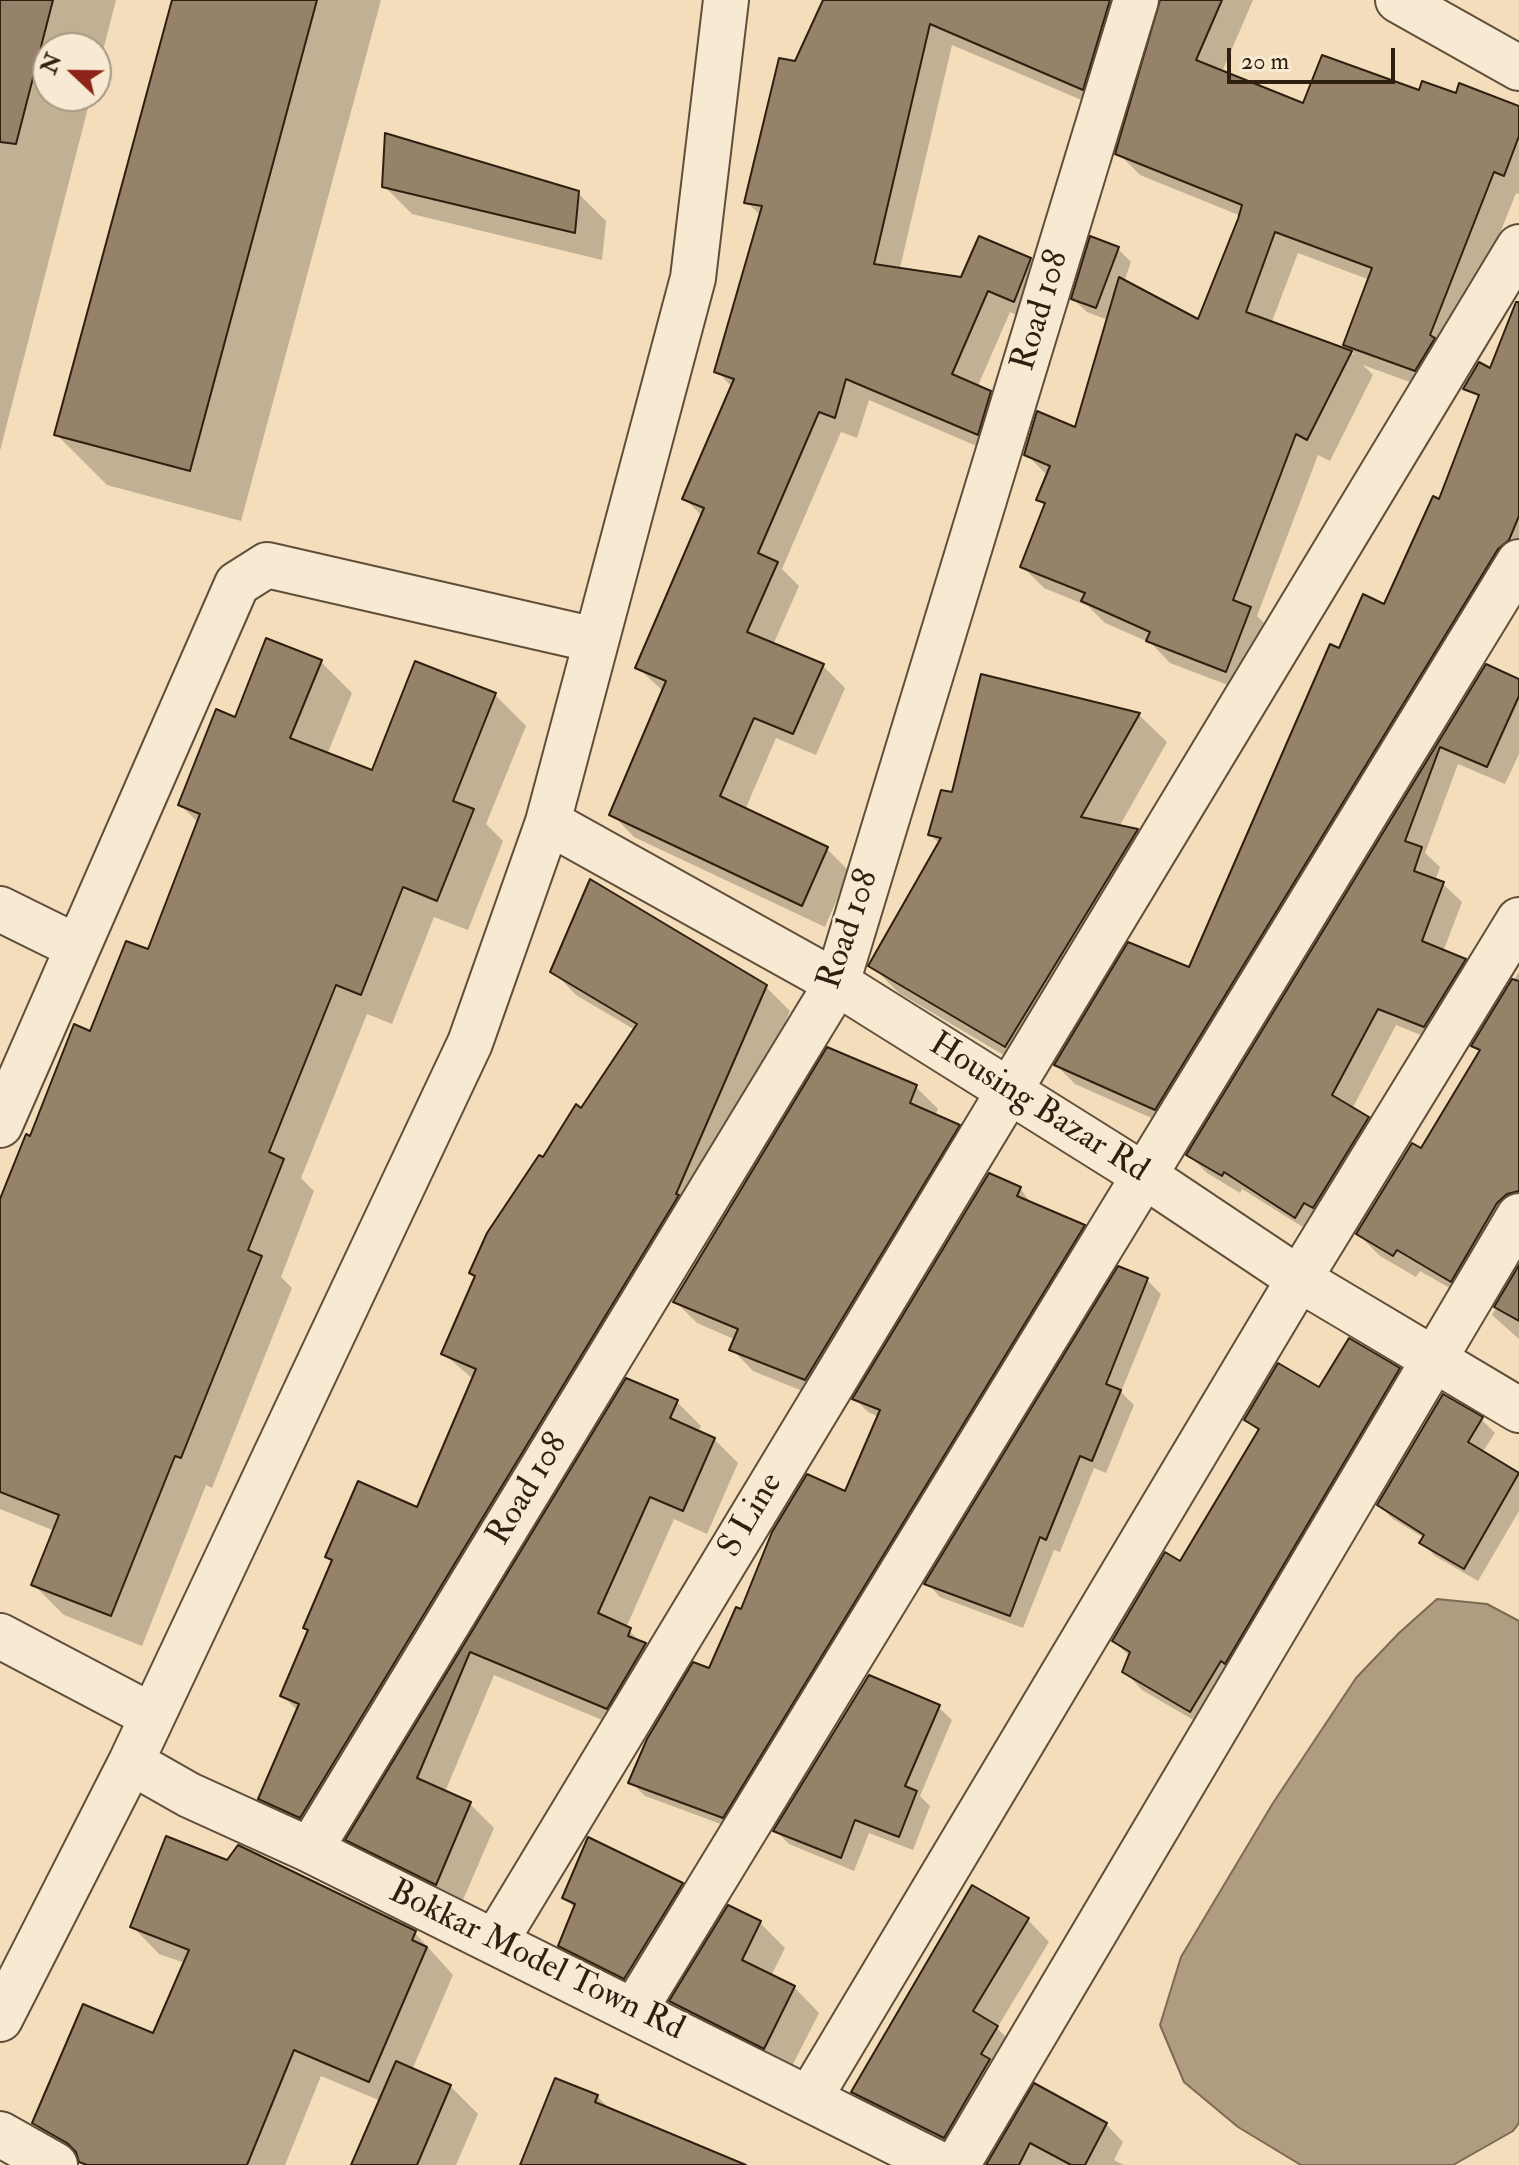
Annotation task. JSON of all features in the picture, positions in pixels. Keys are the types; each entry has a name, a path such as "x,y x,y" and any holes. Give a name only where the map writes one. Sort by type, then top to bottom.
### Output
{"street":[{"path":"0,2019 131,1762 470,1043 548,822 693,278 726,0"},
{"name":"Road 108","path":"310,1850 837,983 1136,0"},
{"path":"1398,0 1466,15 1519,68"},
{"name":"S Line","path":"495,1942 1011,1093 1519,247"},
{"path":"634,2011 1519,562"},
{"path":"0,1125 237,584 267,565 595,640"},
{"name":"Housing Bazar Rd","path":"548,822 837,983 1145,1176 1299,1279 1519,1410"},
{"path":"0,909 77,947"},
{"path":"809,2099 1299,1279 1519,920"},
{"path":"957,2165 1519,1216"},
{"path":"0,1636 152,1716"},
{"name":"Bokkar Model Town Rd","path":"131,1762 189,1795 310,1850 941,2165"},
{"path":"0,2134 55,2165"}],"shaded area":[{"path":"1437,1599 1487,1604 1519,1621 1519,2123 1513,2131 1453,2165 1301,2165 1238,2127 1184,2082 1160,2025 1181,1957 1273,1803 1356,1678"}],"building":[{"path":"0,0 53,0 45,32 32,32 32,82 16,144 0,142"},
{"path":"172,0 317,0 190,471 54,435"},
{"path":"823,0 1110,0 1083,90 930,24 874,264 961,277 979,236 1031,258 1014,302 988,291 952,374 991,391 978,435 846,379 835,418 819,412 758,553 778,562 747,632 824,664 793,734 754,718 720,796 828,847 802,906 609,815 666,681 635,668 704,508 682,499 734,379 714,372 762,206 744,203 779,58 795,61"},
{"path":"1160,0 1222,0 1196,60 1303,103 1322,55 1419,90 1422,81 1456,93 1459,83 1519,106 1519,136 1504,176 1494,172 1430,335 1435,338 1415,371 1343,345 1372,268 1275,232 1246,312 1352,351 1307,440 1296,434 1233,600 1251,607 1226,672 1146,641 1150,632 1081,601 1085,593 1020,567 1045,503 1036,500 1050,466 1024,455 1037,411 1075,427 1119,277 1198,319 1242,205 1115,154"},
{"path":"385,133 579,191 575,233 382,187"},
{"path":"1090,236 1119,247 1096,308 1071,299"},
{"path":"1516,302 1519,302 1519,516 1509,540 1498,549 1155,1110 1054,1065 1128,942 1189,967 1330,644 1339,648 1363,594 1384,604 1433,496 1439,499 1479,395 1463,389 1479,362 1490,368"},
{"path":"266,638 322,660 290,738 372,770 415,661 496,693 453,801 474,809 437,901 403,887 361,995 336,985 269,1152 284,1159 248,1250 262,1256 181,1458 175,1456 111,1616 31,1585 59,1515 0,1492 0,1199 26,1134 30,1136 74,1024 90,1031 126,941 148,949 200,814 178,805 216,709 235,717"},
{"path":"1486,664 1519,679 1519,696 1487,767 1440,747 1405,841 1422,847 1414,871 1444,882 1422,941 1466,959 1424,1027 1378,1009 1332,1095 1369,1117 1313,1208 1304,1203 1295,1218 1224,1172 1222,1176 1186,1155"},
{"path":"981,674 1140,713 1081,817 1138,829 1005,1047 868,966 941,838 928,835 941,790 952,792"},
{"path":"590,879 767,985 676,1194 679,1195 300,1818 258,1799 299,1704 280,1696 308,1630 303,1628 332,1560 325,1557 358,1481 417,1507 476,1369 441,1354 475,1276 469,1273 487,1233 539,1155 543,1157 576,1104 581,1108 637,1024 550,972"},
{"path":"1512,979 1519,981 1519,1191 1507,1194 1497,1203 1451,1282 1397,1250 1393,1256 1356,1234 1412,1143 1421,1148 1480,1050 1471,1046"},
{"path":"827,1047 917,1085 910,1103 960,1125 805,1380 729,1350 738,1329 673,1302"},
{"path":"989,1173 1021,1187 1017,1196 1085,1225 723,1818 628,1783 647,1739 693,1662 709,1668 736,1607 741,1609 772,1532 807,1474 845,1491 880,1410 852,1399"},
{"path":"1519,1265 1519,1321 1494,1307"},
{"path":"1118,1266 1148,1278 1106,1384 1121,1390 1092,1461 1080,1456 1046,1540 1040,1537 1010,1616 924,1584"},
{"path":"1349,1338 1400,1368 1225,1664 1221,1661 1190,1712 1122,1672 1130,1652 1112,1641 1165,1552 1180,1561 1259,1429 1244,1420 1278,1363 1319,1387"},
{"path":"626,1378 678,1400 670,1418 715,1438 683,1511 650,1497 598,1613 631,1628 628,1636 646,1643 607,1709 470,1652 417,1778 471,1802 436,1885 345,1840"},
{"path":"1443,1394 1483,1417 1468,1442 1519,1473 1464,1569 1419,1543 1424,1535 1377,1505"},
{"path":"869,1675 940,1705 905,1786 917,1791 899,1837 855,1820 841,1858 773,1831"},
{"path":"166,1836 227,1860 238,1845 416,1931 412,1940 427,1947 369,2082 294,2050 247,2165 87,2165 79,2162 76,2152 67,2143 32,2123 83,2004 153,2033 189,1950 130,1927"},
{"path":"588,1837 683,1883 624,1979 558,1946 575,1904 562,1898"},
{"path":"972,1885 1029,1918 973,2011 998,2026 981,2054 990,2059 944,2138 851,2092"},
{"path":"728,1905 761,1921 742,1960 795,1986 764,2049 669,2001"},
{"path":"396,2061 451,2085 417,2165 351,2165"},
{"path":"555,2078 598,2095 595,2102 746,2165 520,2165"},
{"path":"1034,2083 1107,2123 1085,2165 1071,2165 1030,2143 1019,2165 986,2165"}]}
